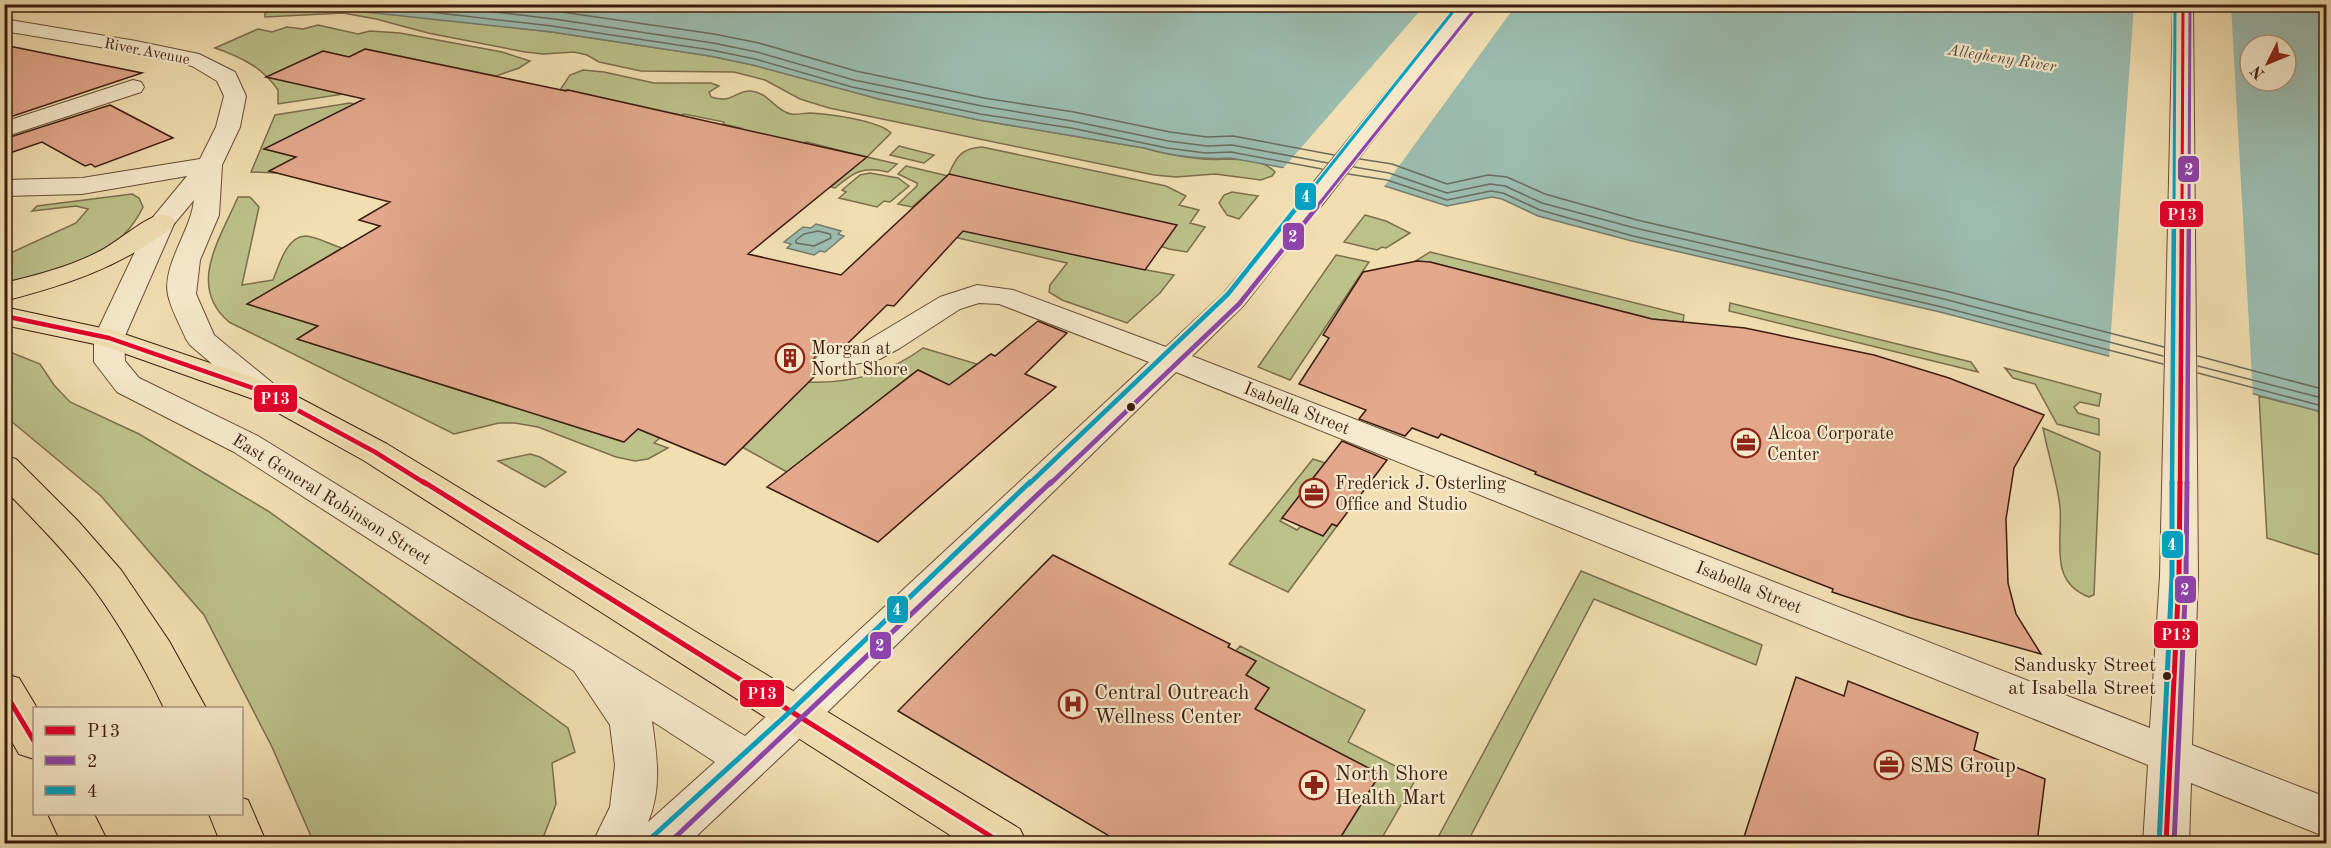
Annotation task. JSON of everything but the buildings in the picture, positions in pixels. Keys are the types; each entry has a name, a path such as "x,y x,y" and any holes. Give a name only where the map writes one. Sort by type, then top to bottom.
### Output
{"main road":[{"path":"4,292 47,281 94,265 137,243 162,222"},
{"path":"4,316 109,338 264,392 375,452 1004,843"},
{"path":"4,467 63,528 119,596 166,671 184,707"},
{"path":"4,690 33,739"},
{"path":"72,815 86,843"},
{"path":"233,815 244,843"}],"street":[{"path":"656,843 798,714 1234,299 1469,4"},
{"path":"2166,843 2179,576 2183,4"},
{"name":"River Avenue","path":"4,25 136,47 199,61 227,77 235,96 228,127 210,165"},
{"path":"4,130 134,87"},
{"path":"4,188 37,190 91,185 210,165"},
{"path":"109,338 162,222 210,165"},
{"path":"210,165 206,215 186,260 182,294 201,339 264,392"},
{"name":"Isabella Street","path":"831,360 869,352 950,303 977,294 1003,296 1171,358 2326,817"},
{"name":"East General Robinson Street","path":"109,338 110,362 128,385 246,444 746,759"},
{"path":"580,654 631,720 637,765 632,807 615,843"}],"green space":[{"path":"284,5 328,7 552,32 710,56 753,65 879,99 979,120 1181,156 1251,161 1268,166 1275,172 1272,176 1261,180 1215,174 1176,177 1154,175 829,108 800,99 765,80 734,72 641,71 599,62 587,55 574,52 543,54 525,52 343,13 265,17 265,13"},
{"path":"318,25 358,34 370,31 400,33 502,52 530,61 519,68 496,76 366,49 349,57 323,51 285,69 344,94 278,104 278,90 265,75 242,59 215,48 258,29 272,32 287,27 303,29"},
{"path":"583,70 604,72 654,83 711,83 719,86 709,92 711,97 719,99 751,91 757,92 791,114 810,113 864,121 885,128 891,133 867,157 897,164 888,172 865,170 859,172 835,188 831,187 866,157 807,142 688,166 741,128 723,124 724,122 560,90 570,75"},
{"path":"350,103 386,111 265,149 296,157 277,173 251,172 275,115"},
{"path":"899,146 934,155 924,163 890,155"},
{"path":"982,147 1166,186 1186,196 1179,205 1199,210 1190,223 1205,227 1187,252 1169,249 949,174 954,162 961,154 970,149"},
{"path":"906,166 948,176 912,207 898,204 917,186 917,183 898,174"},
{"path":"870,173 898,178 909,186 890,202 884,201 877,207 839,198 846,192 842,190 860,175"},
{"path":"1232,192 1258,196 1239,219 1227,215 1219,203 1224,195"},
{"path":"132,194 139,198 143,207 132,226 102,252 65,269 5,287 4,256 76,223 88,209 76,206 32,211 37,206"},
{"path":"238,197 250,197 259,207 242,285 273,280 284,253 298,238 314,237 342,248 248,304 318,326 298,339 623,442 639,428 662,436 654,443 668,448 648,459 635,461 616,457 538,427 515,423 499,423 454,434 229,322 216,308 210,293 208,277 216,245"},
{"path":"1365,215 1386,221 1410,233 1386,248 1382,247 1377,250 1344,242"},
{"path":"961,230 1174,275 1160,293 1127,323 1062,300 1049,292 1050,285 1067,263 954,237"},
{"path":"1430,252 1684,315 1683,322 1652,319 1430,262 1414,262"},
{"path":"1336,255 1369,262 1290,380 1258,367"},
{"path":"1730,303 1971,362 1978,372 1729,311"},
{"path":"923,348 977,364 949,385 918,370 787,472 742,447 807,382 838,381 868,375 896,364"},
{"path":"5,350 40,364 54,385 70,402 139,434 268,511 568,728 575,752 552,763 556,804 541,843 314,843 272,747 204,615 101,496 5,416"},
{"path":"2005,368 2101,394 2099,406 2080,402 2074,407 2078,413 2099,419 2099,435 2057,424 2035,384 2013,378"},
{"path":"2259,396 2326,413 2326,557 2267,538"},
{"path":"2043,428 2100,452 2094,595 2089,597 2076,590 2063,571 2060,559 2060,507"},
{"path":"530,454 566,472 545,487 498,461"},
{"path":"1313,459 1325,463 1280,521 1297,530 1301,526 1323,535 1332,524 1337,526 1288,592 1229,564"},
{"path":"1581,571 1762,645 1756,665 1594,599 1467,843 1435,843"},
{"path":"1240,646 1365,710 1348,742 1417,777 1379,843 1337,843 1380,774 1255,709 1269,688 1246,675 1256,661 1236,651"}],"water":[{"name":"Allegheny River","path":"299,5 2326,5 2326,413 1940,312 1632,241 1538,216 1502,199 1492,197 1447,206 1385,186 1230,158 1197,158 1176,155 979,120 879,99 753,65 710,56 552,32"},
{"path":"816,224 841,231 838,234 844,236 825,252 820,251 814,255 787,248 791,244 784,242 803,227 811,228"}],"pier":[{"path":"1425,5 1516,5 1383,188 1280,172"},
{"path":"2134,5 2231,5 2253,397 2109,359"}],"transit line":[{"name":"4","path":"651,838 793,709 1228,294 1459,4"},
{"name":"4","path":"2159,844 2172,576 2175,4"},
{"name":"P13","path":"2166,844 2179,576 2183,4"},
{"name":"2","path":"2174,844 2186,576 2190,4"},
{"name":"2","path":"668,844 803,719 1239,304 1475,9"},
{"name":"P13","path":"4,316 109,338 264,392 375,452 1003,844"},
{"name":"P13","path":"4,691 33,739"}],"place":[{"name":"Morgan at North Shore","path":"790,358"},
{"name":"Alcoa Corporate Center","path":"1746,443"},
{"name":"Frederick J. Osterling Office and Studio","path":"1314,493"},
{"name":"Sandusky Street at Isabella Street","path":"2167,676"},
{"name":"Central Outreach Wellness Center","path":"1073,704"},
{"name":"SMS Group","path":"1889,765"},
{"name":"North Shore Health Mart","path":"1314,785"}]}
